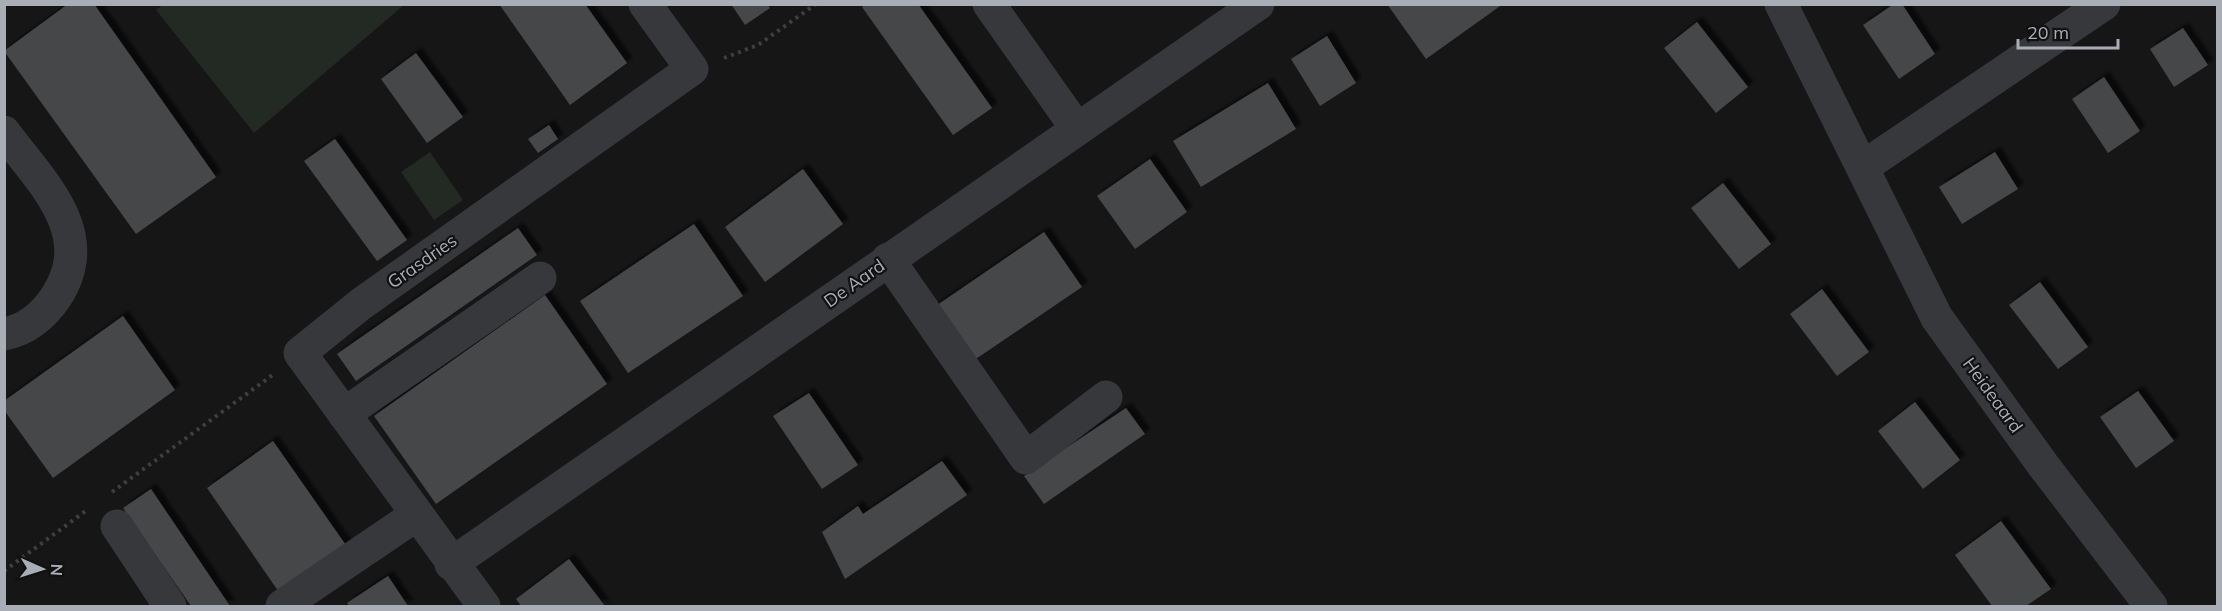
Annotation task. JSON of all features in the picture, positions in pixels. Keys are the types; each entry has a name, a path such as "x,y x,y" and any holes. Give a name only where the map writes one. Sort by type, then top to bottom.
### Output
{"street":[{"path":"645,4 692,69"},
{"path":"989,4 1077,129"},
{"name":"De Aard","path":"451,564 1258,4"},
{"name":"Heideaard","path":"1781,4 1937,318 2043,465 2151,606"},
{"path":"1863,167 2104,4"},
{"name":"Grasdries","path":"300,353 361,304 692,69"},
{"path":"4,132 64,217 71,233 73,248 65,278 49,308 26,326 4,334"},
{"path":"888,259 1026,458 1106,397"},
{"path":"344,414 540,278"},
{"path":"300,353 451,564 484,606"},
{"path":"282,606 416,515"},
{"path":"104,517 170,606"}],"path":[{"path":"692,69 758,45 816,4"},
{"path":"110,493 300,353"},
{"path":"4,571 104,517"}],"shaded area":[{"path":"164,4 404,5 254,133 156,10"},
{"path":"430,152 463,200 434,220 401,172"}],"building":[{"path":"68,4 94,4 216,177 136,234 4,51"},
{"path":"499,4 585,4 627,63 570,105"},
{"path":"731,4 767,4 770,8 745,25"},
{"path":"866,4 918,4 992,108 953,135 862,7"},
{"path":"1387,4 1503,4 1426,59"},
{"path":"1894,4 1902,4 1935,54 1899,79 1863,25"},
{"path":"1697,22 1748,87 1716,113 1664,48"},
{"path":"2183,28 2208,65 2174,87 2150,49"},
{"path":"1327,36 1356,83 1320,106 1291,59"},
{"path":"416,53 463,117 427,143 381,79"},
{"path":"2104,77 2140,131 2108,153 2072,99"},
{"path":"1268,83 1296,129 1201,187 1173,141"},
{"path":"549,125 558,139 538,153 528,139"},
{"path":"335,139 407,240 377,261 304,161"},
{"path":"1995,152 2018,189 1962,224 1939,187"},
{"path":"1150,159 1187,212 1135,249 1097,196"},
{"path":"803,169 843,224 765,282 725,227"},
{"path":"1723,183 1771,244 1739,269 1691,208"},
{"path":"694,224 743,296 628,373 580,301"},
{"path":"518,228 537,255 356,381 337,354"},
{"path":"1044,232 1082,287 964,367 927,312"},
{"path":"2040,282 2088,347 2058,369 2009,305"},
{"path":"1822,289 1869,352 1837,376 1790,314"},
{"path":"545,295 607,384 436,504 374,416"},
{"path":"123,316 175,390 53,478 4,410 4,401"},
{"path":"2138,391 2174,441 2136,468 2100,417"},
{"path":"809,393 858,465 822,489 773,416"},
{"path":"1915,402 1960,460 1923,489 1878,431"},
{"path":"1126,408 1145,434 1044,504 1024,476"},
{"path":"273,441 350,551 283,598 207,488"},
{"path":"942,461 967,495 845,579 822,532 858,506 863,514"},
{"path":"151,489 230,606 191,606 123,508"},
{"path":"2001,521 2051,589 2026,606 1992,606 1955,555"},
{"path":"569,559 605,606 521,606 516,599"},
{"path":"388,576 408,606 349,606 347,603"}]}
